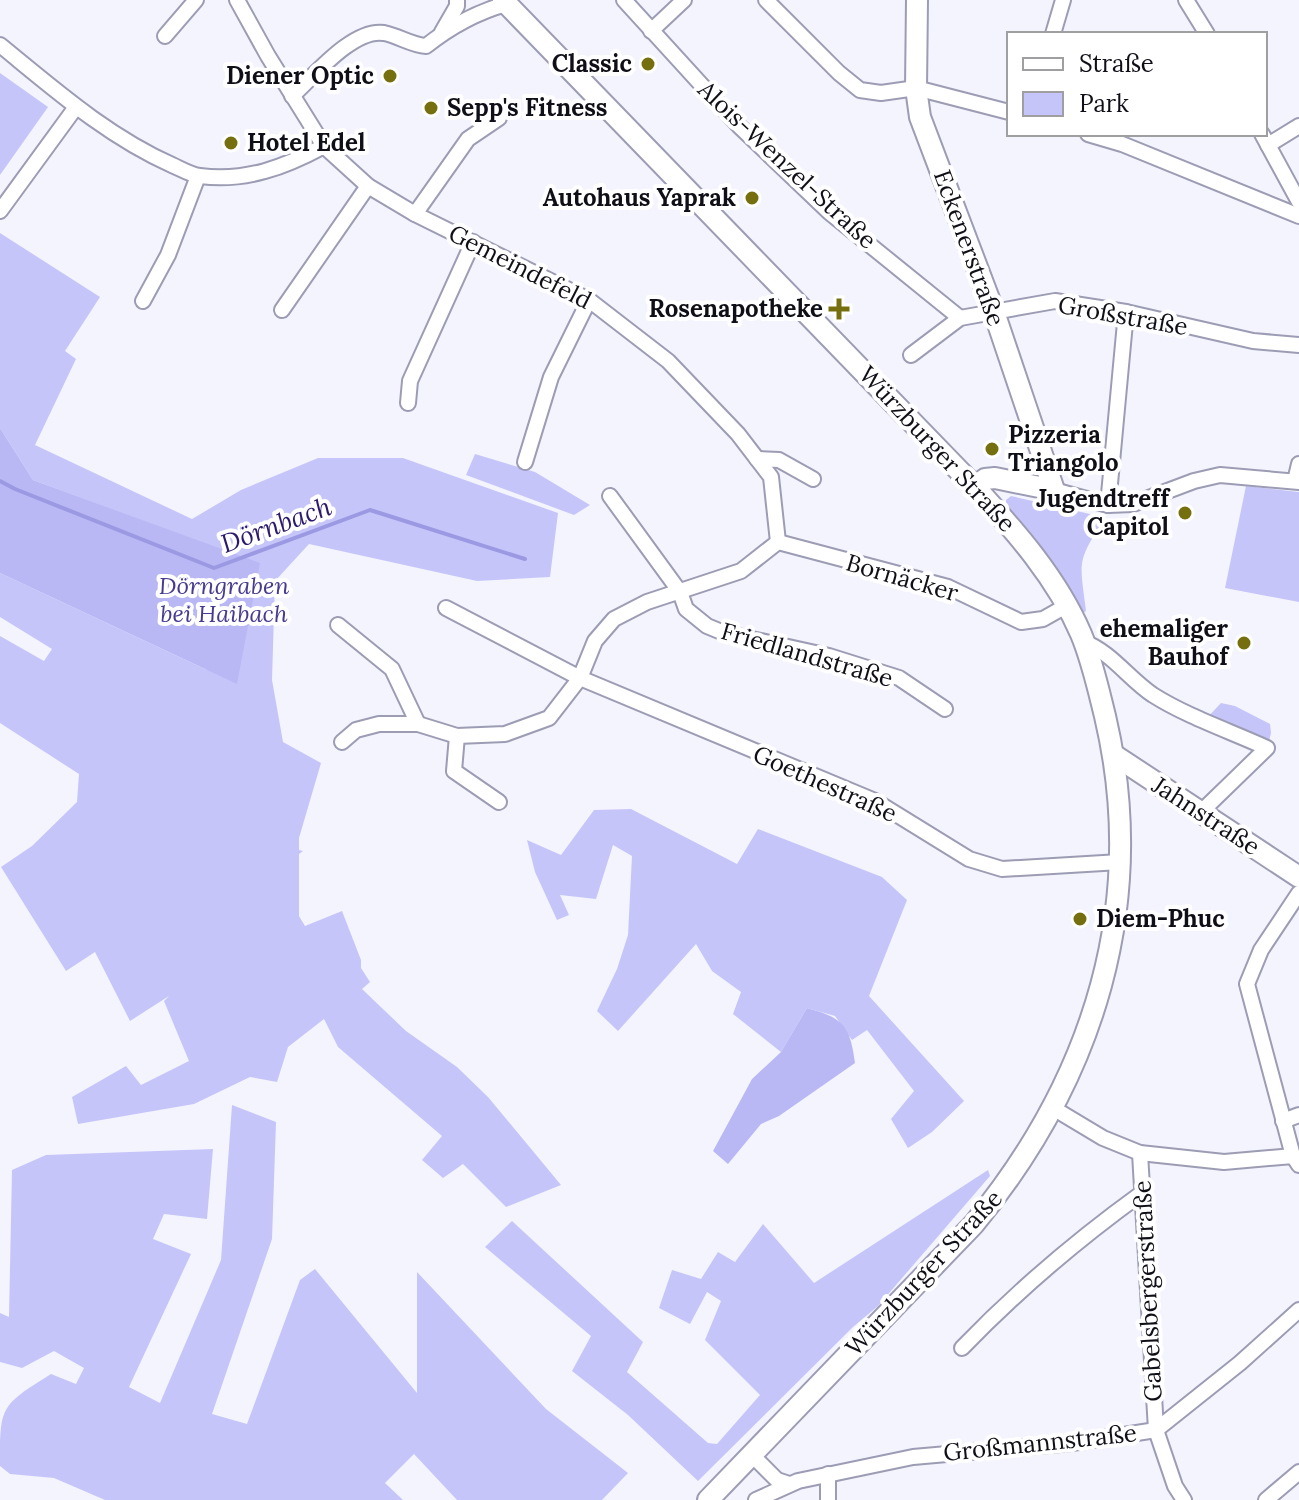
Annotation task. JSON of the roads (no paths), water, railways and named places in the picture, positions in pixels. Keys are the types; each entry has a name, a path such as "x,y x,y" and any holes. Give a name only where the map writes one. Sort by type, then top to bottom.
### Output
{"main road":[{"name":"Eckenerstraße","path":"917,0 916,88 920,117 994,312 1054,490"},
{"name":"Würzburger Straße","path":"504,2 1020,537 1054,583 1084,642 1097,681 1114,755 1120,862 1113,926 1101,989 1079,1053 1053,1108 1008,1181 974,1224 708,1500"},
{"path":"975,487 985,479 995,478 1054,490"},
{"name":"Jahnstraße","path":"1114,755 1299,877"}],"street":[{"path":"165,36 196,0"},
{"name":"Gemeindefeld","path":"237,0 324,146 368,186 415,214 589,300 668,361 738,434 771,477 778,542"},
{"name":"Alois-Wenzel-Straße","path":"624,0 739,126 829,212 960,318"},
{"path":"651,31 684,0"},
{"path":"766,0 860,90 881,93 916,88 1007,111"},
{"path":"1054,32 1063,0"},
{"path":"1186,0 1206,32"},
{"path":"441,34 459,2"},
{"path":"292,96 363,34 383,33 426,46 441,34 504,2"},
{"path":"0,45 76,107 138,150 198,176 243,177 288,166 324,146"},
{"path":"0,211 76,107"},
{"path":"415,214 468,139 499,118"},
{"path":"1299,126 1265,139 1299,202"},
{"path":"1095,136 1122,144 1299,216"},
{"path":"143,301 168,255 198,176"},
{"path":"282,310 368,186"},
{"path":"408,403 410,381 473,242"},
{"path":"525,462 551,377 589,300"},
{"name":"Großstraße","path":"911,355 960,318 1055,301 1126,312 1253,341 1299,345"},
{"path":"1108,505 1126,312"},
{"path":"757,459 779,460 813,479"},
{"path":"1054,490 1108,505 1133,504 1194,481 1220,475 1297,481 1299,464"},
{"name":"Friedlandstraße","path":"610,496 680,592 686,609 707,626 724,633 829,656 899,678 945,709"},
{"path":"342,742 356,730 379,724 418,724 457,736 505,734 549,718 580,678 595,641 614,619 647,602 741,571 778,542"},
{"name":"Bornäcker","path":"778,542 948,587 1021,622 1043,619 1066,606"},
{"name":"Goethestraße","path":"446,608 580,678 875,801 969,859 1002,869 1120,862"},
{"path":"338,625 392,669 418,724"},
{"path":"1084,642 1099,647 1155,696 1267,748 1200,813"},
{"path":"457,736 454,771 499,802"},
{"path":"1053,1108 1103,1138 1140,1153 1224,1162 1296,1160 1247,984 1261,950 1299,893"},
{"path":"1283,1121 1299,1115"},
{"name":"Gabelsbergerstraße","path":"1140,1153 1156,1430 1175,1486 1184,1500"},
{"path":"962,1348 1007,1301 1142,1193"},
{"name":"Großmannstraße","path":"756,1500 789,1484 913,1457 1072,1443 1156,1430 1240,1363 1299,1310"},
{"path":"752,1455 777,1480 789,1484"},
{"path":"828,1474 828,1500"},
{"path":"1266,1500 1297,1476"}],"waterway":[{"name":"Dörnbach","path":"0,481 214,568 370,510 525,559"}],"place":[{"name":"Classic","path":"648,64"},
{"name":"Diener Optic","path":"390,76"},
{"name":"Sepp's Fitness","path":"431,108"},
{"name":"Hotel Edel","path":"231,143"},
{"name":"Autohaus Yaprak","path":"752,198"},
{"name":"Rosenapotheke","path":"839,309"},
{"name":"Pizzeria Triangolo","path":"992,449"},
{"name":"Jugendtreff Capitol","path":"1185,513"},
{"name":"ehemaliger Bauhof","path":"1244,643"},
{"name":"Diem-Phuc","path":"1080,919"}],"park label":[{"name":"Dörngraben bei Haibach","path":"224,600"}]}
